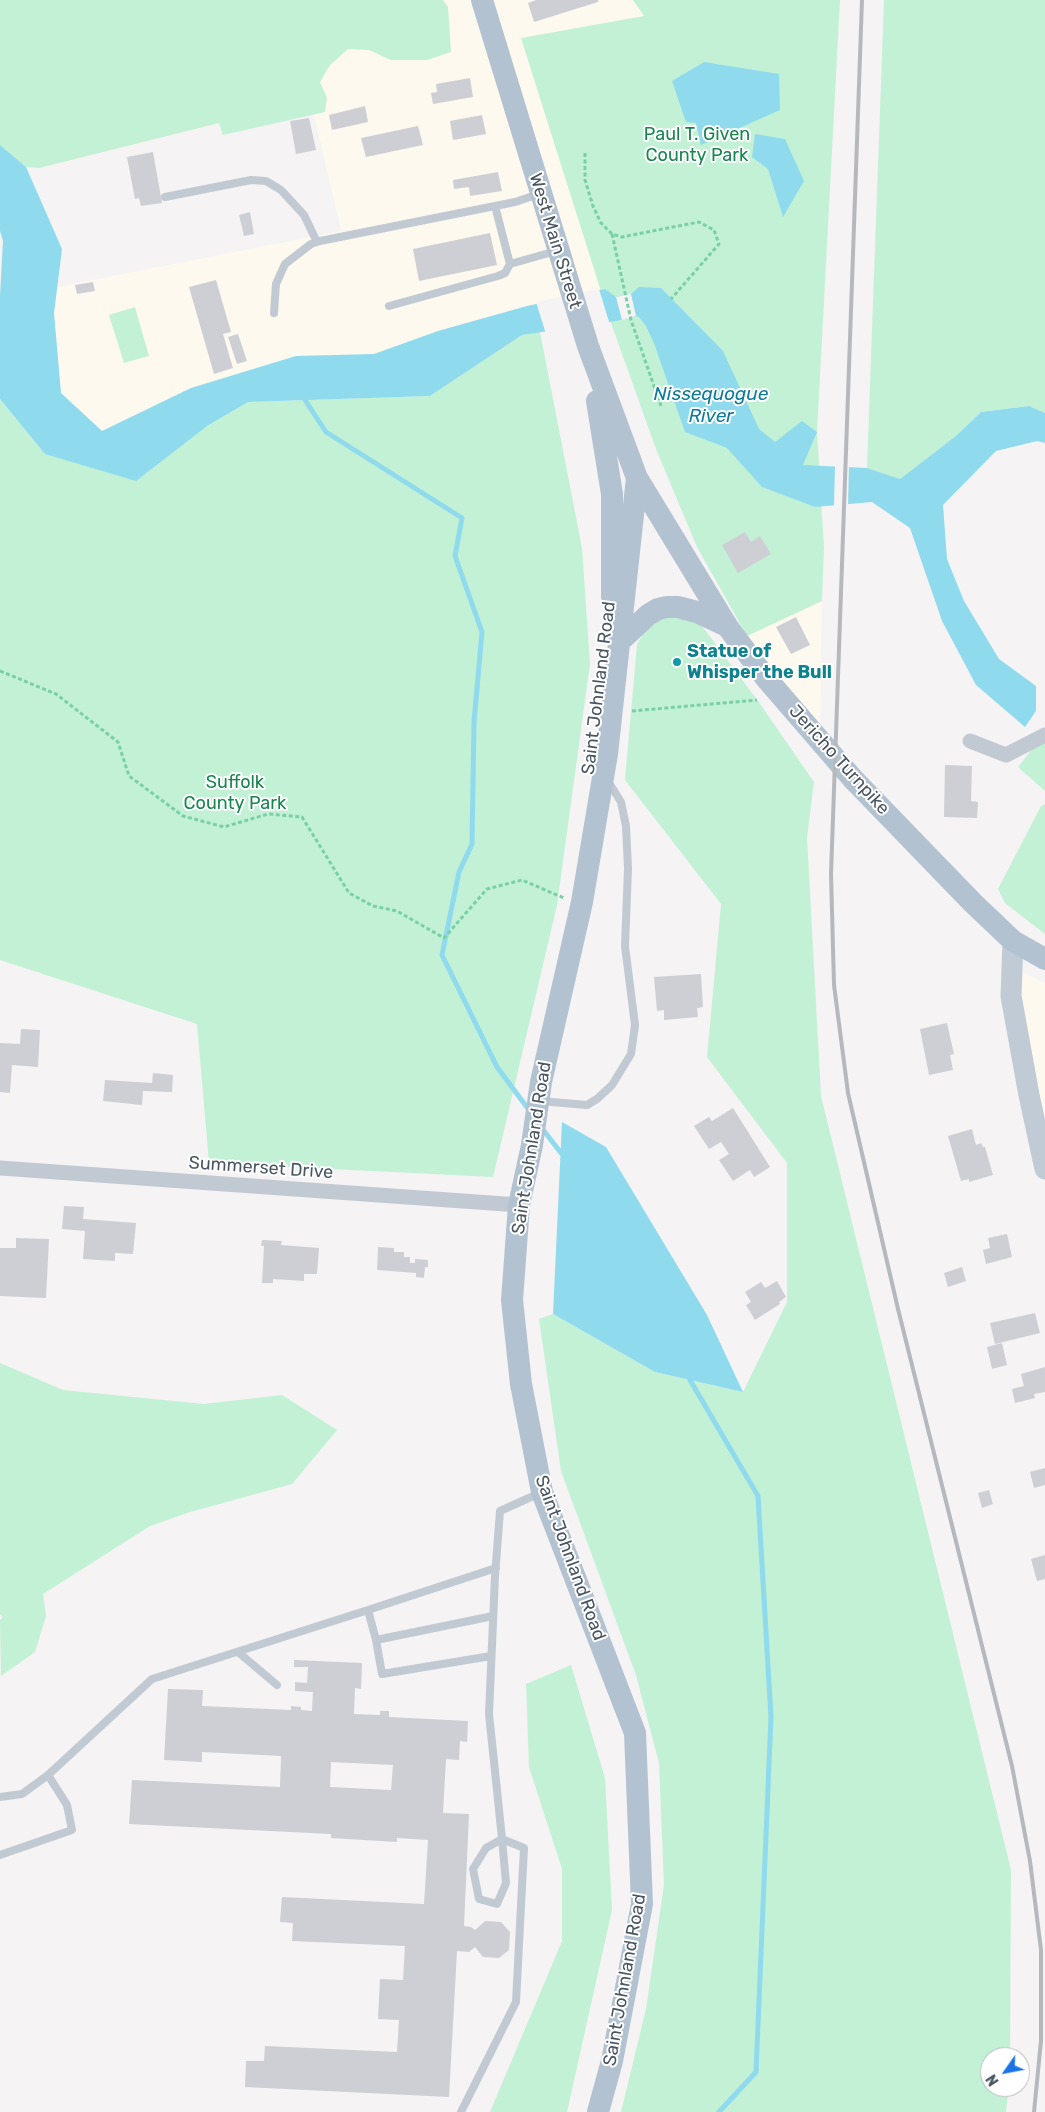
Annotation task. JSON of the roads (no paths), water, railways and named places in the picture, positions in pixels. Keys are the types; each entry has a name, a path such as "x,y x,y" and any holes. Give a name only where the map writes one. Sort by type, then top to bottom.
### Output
{"main road":[{"name":"West Main Street","path":"482,0 588,346 637,478"},
{"name":"Saint Johnland Road","path":"560,1000 566,930 612,614 612,494 588,346"},
{"name":"Saint Johnland Road","path":"598,2112 612,2061 642,1904 636,1733 542,1492 521,1384 512,1300 520,1205 540,1091 582,902 604,774 637,478"},
{"name":"Jericho Turnpike","path":"637,478 727,626 765,677 853,779 952,882 1013,941 1045,959"},
{"path":"612,556 620,542 631,534 641,531 657,532 676,541"},
{"path":"619,642 648,615 658,609 667,607 678,607 696,612 727,626"},
{"path":"1013,941 1011,996 1029,1096 1045,1169"}],"street":[{"path":"970,741 1006,755 1045,735"},
{"name":"Summerset Drive","path":"0,1168 520,1205"}],"lane":[{"path":"165,197 251,180 266,181 281,190 304,215 317,242"},
{"path":"274,313 276,284 285,264 311,244 515,202 540,194"},
{"path":"390,306 505,273 510,264 494,206"},
{"path":"510,264 561,260"},
{"path":"540,1091 571,1105 587,1105 612,1086 631,1054 635,1024 625,946 628,869 626,826 621,802 604,774"},
{"path":"502,1839 486,1848 473,1869 479,1899 497,1904 506,1883 502,1839 489,1714 500,1511 542,1492"},
{"path":"0,1797 22,1794 48,1775 152,1679 496,1568"},
{"path":"368,1610 382,1674 492,1656"},
{"path":"376,1640 493,1616"},
{"path":"238,1652 278,1686"},
{"path":"0,1855 72,1830 67,1805 48,1775"},
{"path":"462,2112 516,2002 524,1848 502,1839"}],"water":[{"path":"704,62 779,74 780,110 701,145 696,123 686,122 672,81"},
{"path":"755,134 785,139 804,181 783,217 768,169 752,157"},
{"name":"Nissequogue River","path":"0,145 26,167 62,249 54,313 61,393 102,431 191,388 296,356 374,354 438,331 527,306 605,289 616,297 631,294 639,287 661,288 723,351 759,429 775,442 802,421 817,432 803,465 867,468 900,479 957,435 981,412 1029,406 1045,413 1045,443 1037,441 996,451 943,505 947,559 964,601 999,659 1036,686 1036,711 1025,727 976,685 942,621 910,528 872,502 815,507 762,487 727,448 685,432 655,346 646,326 638,316 522,335 430,396 248,402 207,426 136,481 45,454 0,399 0,296 3,241 0,231"},
{"path":"562,1122 606,1147 707,1315 743,1392 655,1372 553,1314"}],"waterway":[{"path":"304,394 305,400 326,432 462,518 455,556 482,632 474,722 472,844 459,872 442,955 497,1067 529,1110"},
{"path":"541,1127 561,1153"},
{"path":"690,1380 758,1496 771,1717 756,2072 719,2112"}],"railway":[{"path":"862,0 831,874 834,985 848,1093 898,1309 1012,1766 1030,1861 1041,1950 1041,2041 1034,2112"}],"place":[{"name":"Statue of Whisper the Bull","path":"677,662"}],"park label":[{"name":"Paul T. Given County Park","path":"697,145"},
{"name":"Suffolk County Park","path":"235,793"}]}
